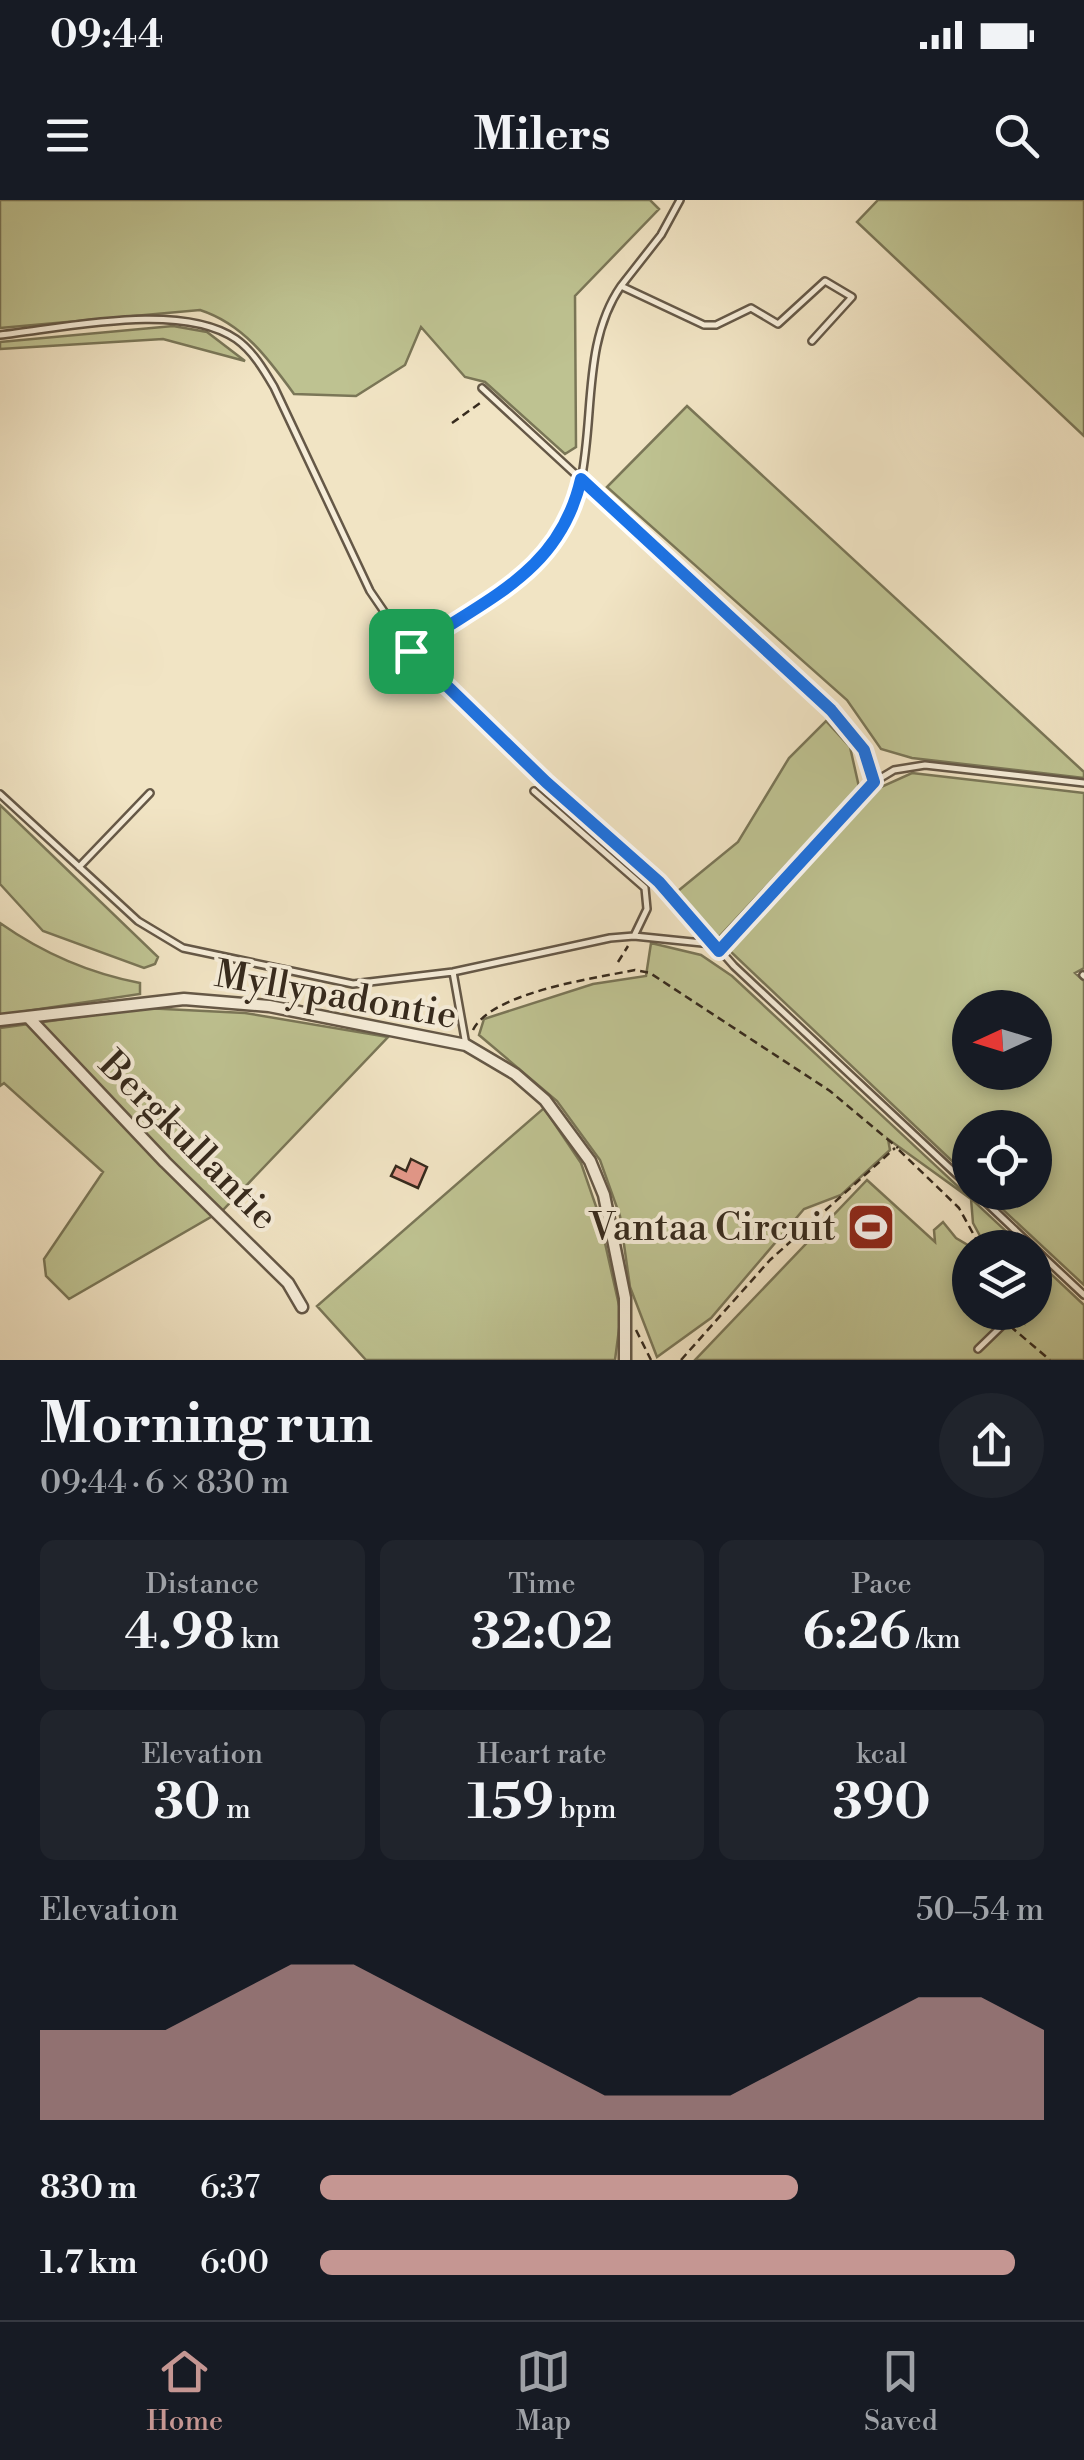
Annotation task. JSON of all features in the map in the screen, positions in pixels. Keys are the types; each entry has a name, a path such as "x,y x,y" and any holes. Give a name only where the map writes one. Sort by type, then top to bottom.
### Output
{"street":[{"name":"Myllypadontie","path":"0,1020 184,999 269,1006 466,1044 515,1074 545,1100 590,1161 608,1212 625,1298 625,1360"},
{"name":"Bergkullantie","path":"29,1018 165,1162 288,1283 302,1307"}],"lane":[{"path":"411,651 512,587 539,562 573,511 581,479 602,314 660,235 677,201"},
{"path":"622,286 704,325 716,325 751,308 778,324 826,281 852,297 812,341"},
{"path":"0,334 182,320 236,338 255,357 274,387 370,591 411,651 546,782 659,882 719,951 952,1170"},
{"path":"482,388 831,710 864,750 874,782"},
{"path":"719,951 874,782 894,770 926,765 1084,783"},
{"path":"534,791 645,888 647,909 634,936"},
{"path":"0,794 138,921 183,948 353,984 453,972 541,950 634,936 712,944"},
{"path":"79,867 150,794"},
{"path":"453,972 466,1044"},
{"path":"994,1210 1015,1230"},
{"path":"1052,1265 1084,1295"},
{"path":"978,1349 998,1330"}],"path":[{"path":"452,423 490,396"},
{"path":"618,962 634,936"},
{"path":"478,1020 514,1000 636,970 650,973 830,1091 959,1208 971,1230"},
{"path":"681,1360 770,1260 897,1148"},
{"path":"1015,1330 1050,1360"},
{"path":"637,1331 650,1360"}],"green space":[{"path":"0,200 650,200 659,209 575,296 576,447 565,454 485,382 465,377 421,327 405,365 356,396 294,394 242,333 200,310 0,328"},
{"path":"878,200 1084,200 1084,436 857,222"},
{"path":"173,326 207,332 245,361 163,339 0,349 0,342"},
{"path":"687,406 1084,772 1084,778 912,758 881,749 847,700 607,487"},
{"path":"826,721 850,747 859,787 718,938 678,891 738,842 789,758"},
{"path":"912,773 1084,793 1084,968 1075,973 1084,981 1084,1285 1052,1255 1052,1230 1025,1230 1003,1210 1052,1210 1052,1110 952,1110 952,1161 730,951 881,787"},
{"path":"0,805 158,957 155,964 144,968 43,931 0,884"},
{"path":"0,923 67,961 140,983 140,994 0,1015"},
{"path":"651,943 701,955 732,976 952,1181 952,1185 888,1139 890,1150 841,1195 804,1209 711,1318 657,1357 630,1287 620,1216 600,1160 557,1101 479,1035 484,1019 593,984 646,976"},
{"path":"144,1008 245,1013 388,1037 223,1210 69,1299 46,1276 44,1259 103,1172 4,1083 0,1086 0,1028"},
{"path":"544,1108 581,1163 598,1212 621,1314 615,1360 366,1360 317,1306"},
{"name":"Vantaa Circuit","path":"867,1180 935,1242 934,1230 943,1222 952,1233 952,1330 1052,1330 1052,1275 1084,1305 1084,1360 695,1360"},
{"path":"972,1210 983,1210 1005,1230 977,1230"}],"building":[{"path":"411,1159 427,1167 418,1188 391,1176 396,1166 406,1171"}],"place":[{"name":"Vantaa Circuit","path":"871,1227"}],"route":[{"path":"581,479 831,710 864,750 874,782 719,951 659,882 546,782 411,651 446,625 512,587 539,562 573,511 581,479"}]}
